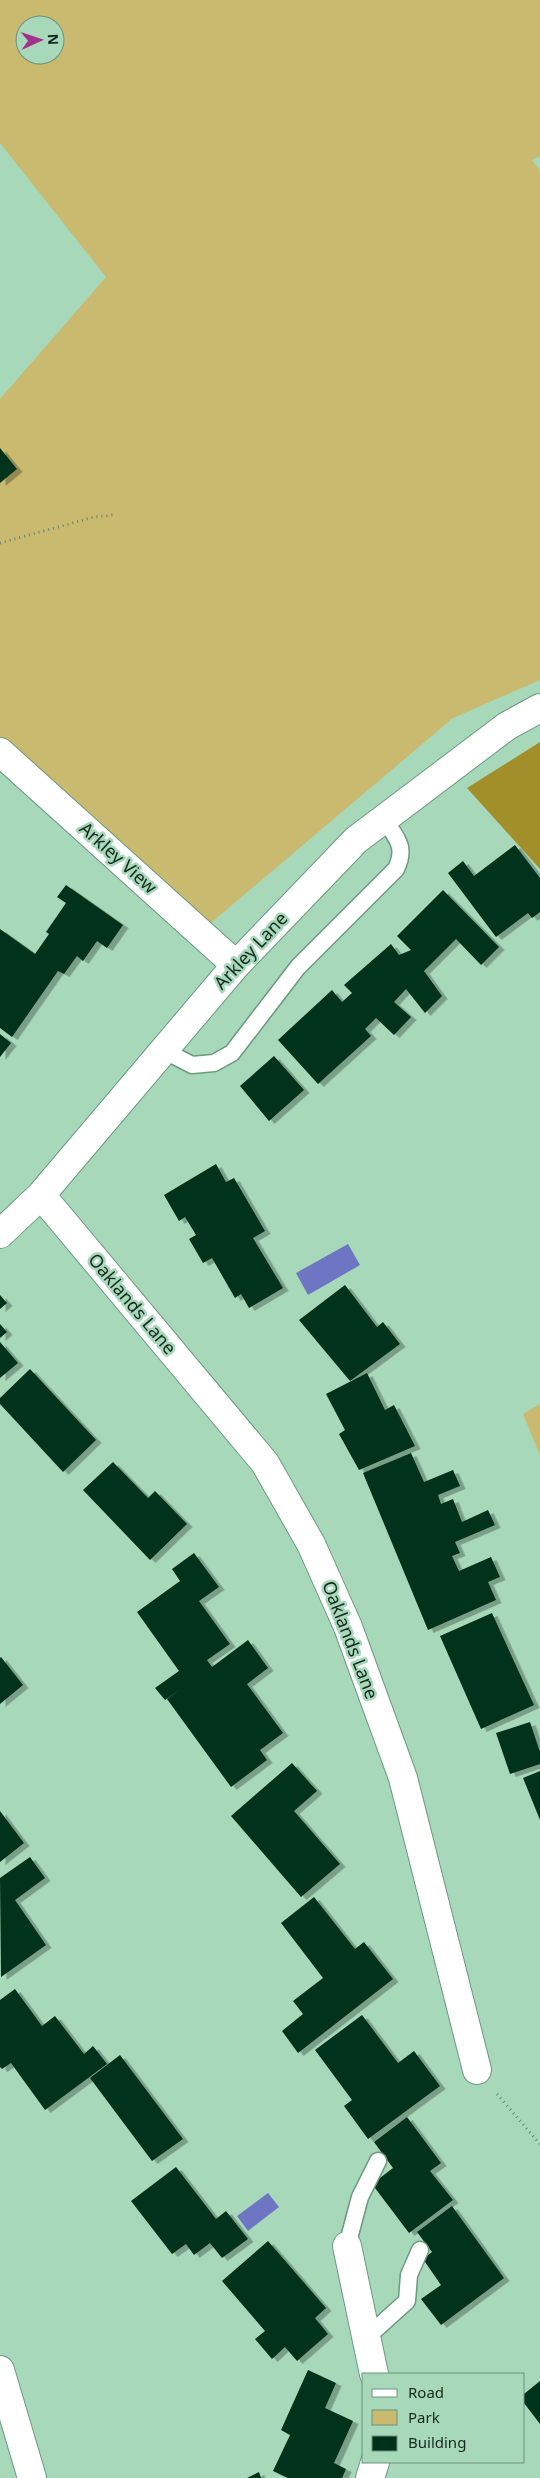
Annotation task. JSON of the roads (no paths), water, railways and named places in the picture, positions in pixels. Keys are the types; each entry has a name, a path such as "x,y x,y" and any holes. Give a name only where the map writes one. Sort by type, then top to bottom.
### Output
{"street":[{"name":"Arkley Lane","path":"0,1234 41,1195 236,965 356,840 507,726 540,708"},
{"name":"Arkley View","path":"0,752 236,965"},
{"name":"Oaklands Lane","path":"41,1195 265,1463 312,1544 348,1627 403,1778 477,2070"},
{"path":"346,2246 374,2373"},
{"path":"0,2370 32,2478"},
{"path":"370,2478 375,2463"}],"lane":[{"path":"163,1050 192,1065 214,1063 232,1052 298,967 396,868 402,857 399,843 384,819"},
{"path":"346,2246 360,2197 378,2161"},
{"path":"366,2338 407,2301 409,2275 420,2250"}],"water":[{"path":"348,1244 360,1265 308,1295 296,1273"},
{"path":"268,2193 279,2207 248,2231 237,2216"}]}
